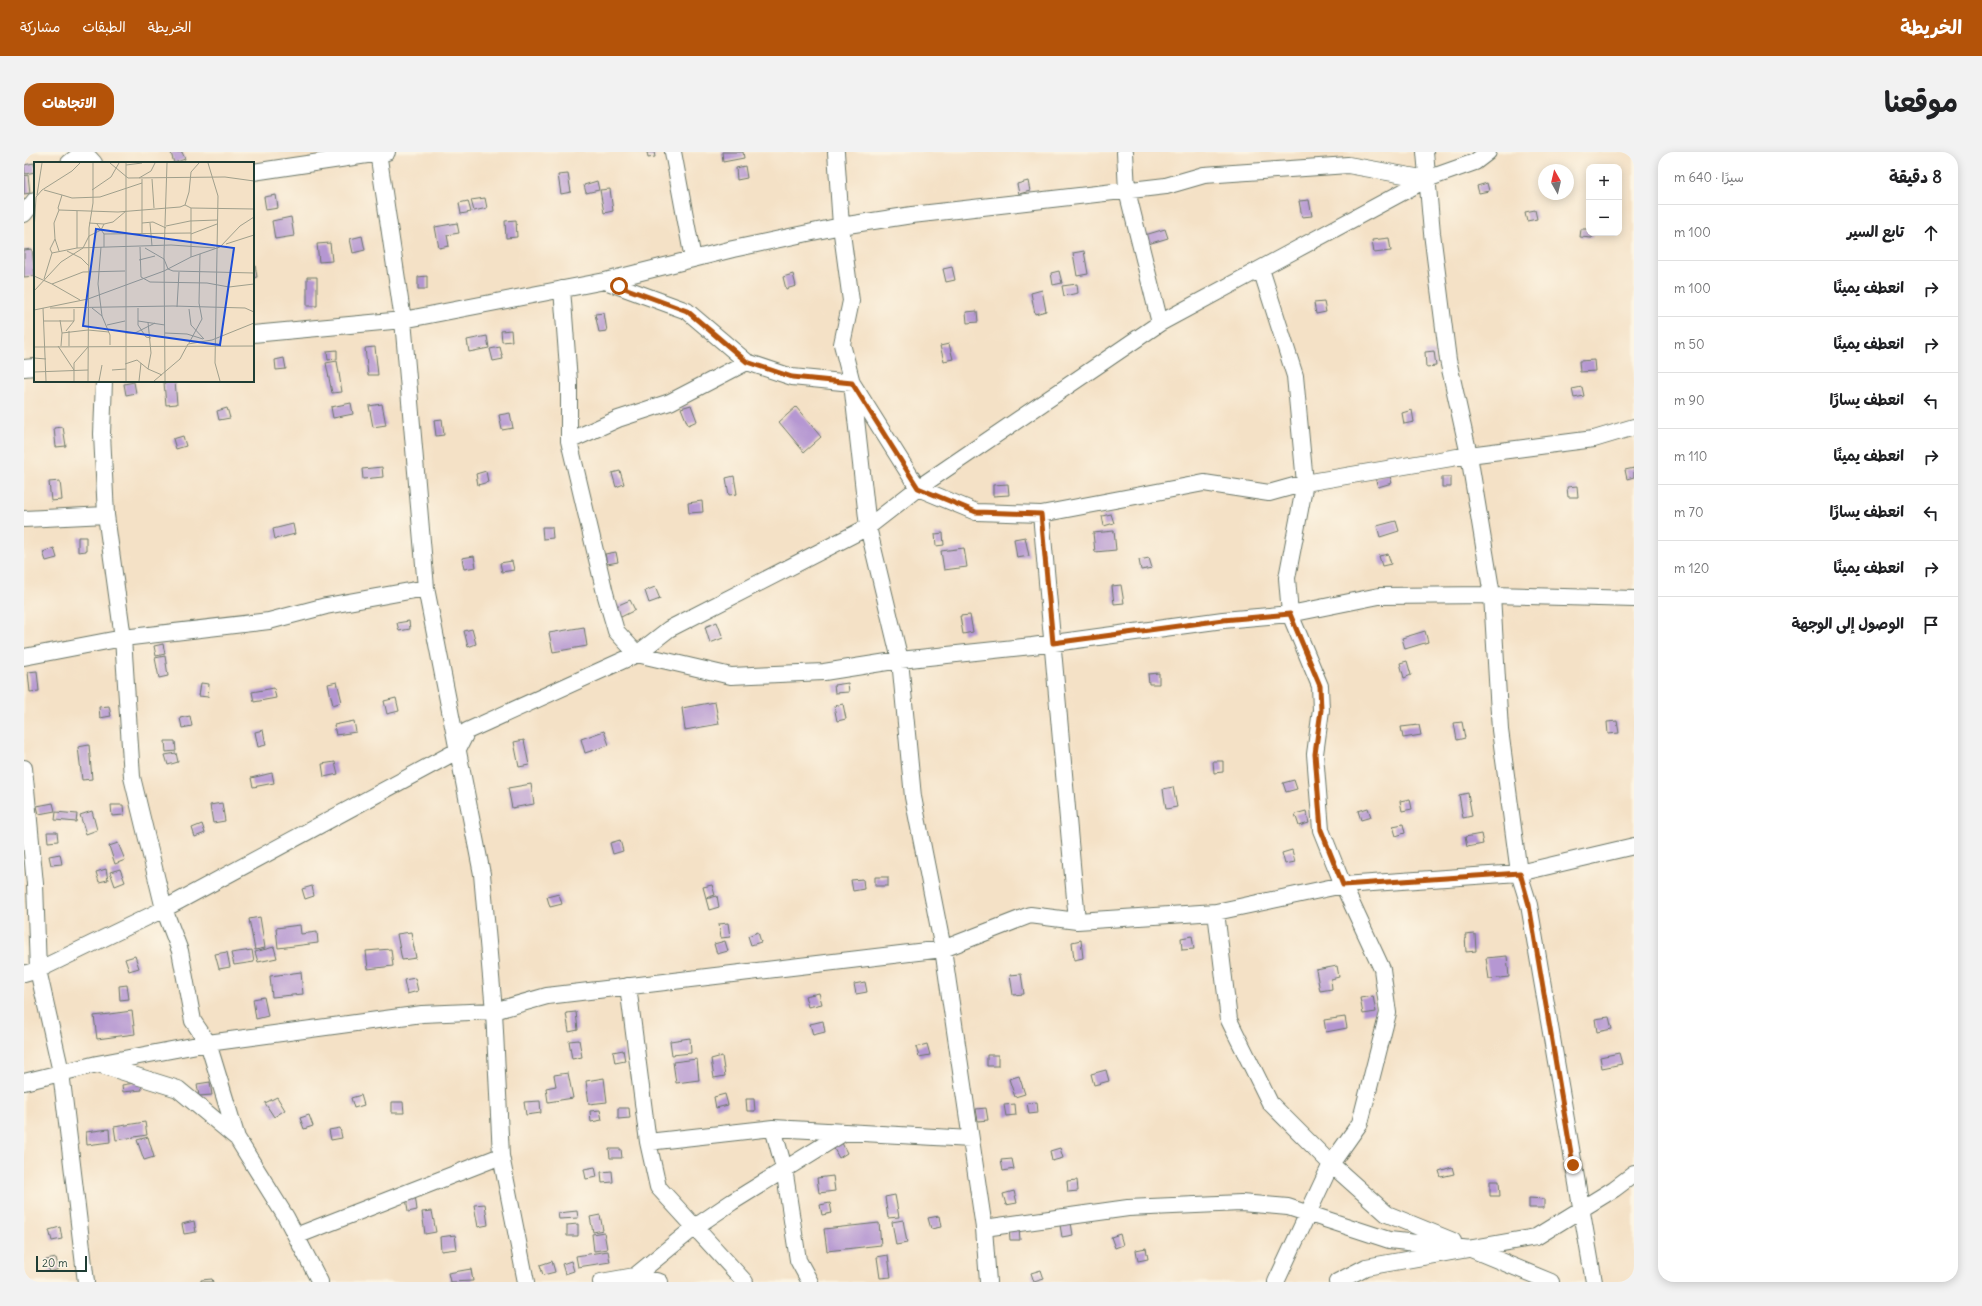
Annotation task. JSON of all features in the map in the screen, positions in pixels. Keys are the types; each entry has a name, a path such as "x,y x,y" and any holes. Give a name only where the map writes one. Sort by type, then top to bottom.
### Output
{"street":[{"path":"70,162 84,152 93,162"},
{"path":"673,152 692,259"},
{"path":"836,152 841,226 851,301 842,344 852,383 868,527 900,660 913,797 943,949 984,1228 988,1282"},
{"path":"1125,152 1127,191 1160,324"},
{"path":"1425,152 1448,360 1469,455 1492,595 1500,730 1520,873 1529,905 1594,1282"},
{"path":"31,972 164,909 457,751 467,731 637,654 668,629 868,527 918,488 1160,324 1427,179 1475,162 1488,152"},
{"path":"254,172 381,153 403,320 426,588 482,874 494,1011 501,1156 526,1282"},
{"path":"254,334 403,320 605,281 692,259 841,226 912,215 1166,186 1204,175 1348,165 1427,179"},
{"path":"24,214 34,201"},
{"path":"1261,269 1295,376 1305,483 1287,578 1290,614 1320,686 1321,710 1315,754 1321,830 1343,885 1382,969 1388,1013 1360,1123 1331,1164 1276,1282"},
{"path":"605,281 687,311 747,362 792,377 852,383"},
{"path":"562,289 570,381 569,441 605,593 616,631 637,654 731,676 824,672 900,660 1053,643 1223,620 1290,614 1379,596 1492,595 1634,599"},
{"path":"569,441 618,418 670,402 747,362"},
{"path":"24,368 34,367"},
{"path":"104,382 102,434 106,515 123,638 132,777 164,909 180,951 193,1021 208,1043 237,1138 296,1236 320,1282"},
{"path":"852,383 918,488 976,512 1041,514 1204,483 1269,493 1305,483 1469,455 1594,439 1634,427"},
{"path":"1041,514 1077,921"},
{"path":"24,518 106,515"},
{"path":"24,657 123,638 269,621 326,606 426,588"},
{"path":"24,768 35,884 31,972 61,1072 86,1282"},
{"path":"24,1082 96,1064 208,1043 422,1014 494,1011 547,996 943,949 1030,915 1077,921 1216,912 1343,885 1520,873 1634,846"},
{"path":"1216,912 1229,1020 1270,1103 1331,1164 1387,1214 1551,1282"},
{"path":"628,986 648,1142 658,1187 745,1282"},
{"path":"96,1064 178,1089 237,1138"},
{"path":"648,1142 773,1128 971,1139"},
{"path":"773,1128 784,1168 798,1260 810,1282"},
{"path":"636,1276 695,1227 784,1168 845,1132"},
{"path":"296,1236 501,1156"},
{"path":"1337,1282 1366,1267 1536,1237 1614,1190 1634,1174"},
{"path":"984,1228 1128,1208 1241,1203 1288,1208 1389,1240 1471,1249"},
{"path":"601,1282 636,1276 660,1282"}],"building":[{"path":"182,152 185,159 174,162 171,153"},
{"path":"647,152 654,152 655,157 648,158"},
{"path":"722,152 743,152 744,158 723,162"},
{"path":"34,163 34,172 25,174 24,165"},
{"path":"745,166 747,178 737,180 736,168"},
{"path":"568,174 571,192 561,194 558,175"},
{"path":"28,175 30,193 24,194 24,176"},
{"path":"597,181 599,190 586,193 584,185"},
{"path":"1028,181 1030,191 1019,194 1017,184"},
{"path":"1487,183 1489,191 1479,193 1477,186"},
{"path":"610,189 613,211 604,213 600,190"},
{"path":"276,195 278,208 266,210 264,197"},
{"path":"485,198 487,208 474,211 471,200"},
{"path":"1309,200 1312,216 1302,217 1299,201"},
{"path":"468,201 471,212 461,214 459,203"},
{"path":"1535,210 1537,219 1527,221 1525,212"},
{"path":"291,217 294,236 275,239 272,221"},
{"path":"516,220 517,237 506,238 505,221"},
{"path":"457,223 459,233 447,235 449,246 439,248 435,227"},
{"path":"1165,229 1168,238 1148,244 1145,235"},
{"path":"1581,229 1586,229 1586,236 1592,236 1592,238 1580,237"},
{"path":"362,236 365,250 353,253 350,239"},
{"path":"1389,238 1391,251 1374,253 1372,240"},
{"path":"330,243 332,261 319,262 317,244"},
{"path":"32,249 34,276 24,277 24,250"},
{"path":"1084,251 1088,274 1077,276 1073,253"},
{"path":"254,266 257,277 254,278"},
{"path":"952,267 955,280 946,282 943,269"},
{"path":"1059,271 1062,283 1053,285 1051,273"},
{"path":"793,274 796,286 786,289 783,277"},
{"path":"427,276 427,289 418,289 418,277"},
{"path":"307,277 317,277 317,306 307,306"},
{"path":"1077,284 1078,293 1064,296 1062,286"},
{"path":"1042,290 1046,311 1035,314 1031,293"},
{"path":"1324,302 1326,312 1316,314 1314,303"},
{"path":"977,311 978,322 967,323 966,312"},
{"path":"604,313 607,331 599,332 595,314"},
{"path":"511,330 512,341 502,342 501,331"},
{"path":"487,336 489,348 469,352 467,340"},
{"path":"949,344 953,359 944,361 940,346"},
{"path":"375,347 378,375 368,375 365,348"},
{"path":"500,347 503,359 493,361 490,349"},
{"path":"337,350 337,359 328,360 327,351"},
{"path":"1434,351 1436,366 1426,367 1425,352"},
{"path":"284,358 286,369 276,370 275,360"},
{"path":"1594,360 1595,371 1580,372 1579,361"},
{"path":"337,361 342,392 332,393 326,363"},
{"path":"134,382 136,393 126,395 124,384"},
{"path":"164,382 175,382 177,404 166,405"},
{"path":"1582,387 1584,396 1574,398 1572,389"},
{"path":"351,403 353,414 333,418 331,407"},
{"path":"382,404 386,425 373,427 369,406"},
{"path":"691,405 697,421 688,425 681,408"},
{"path":"796,407 821,437 804,452 779,422"},
{"path":"227,408 230,418 219,420 217,411"},
{"path":"1412,410 1414,422 1404,424 1402,413"},
{"path":"510,413 513,428 502,430 499,415"},
{"path":"442,419 444,435 436,436 434,420"},
{"path":"63,427 66,446 56,447 54,428"},
{"path":"183,436 186,446 176,449 173,439"},
{"path":"382,467 383,477 363,479 362,469"},
{"path":"1634,468 1634,477 1627,479 1625,470"},
{"path":"486,471 488,482 478,485 476,474"},
{"path":"620,471 624,484 616,487 612,473"},
{"path":"1389,473 1392,483 1378,487 1375,478"},
{"path":"734,476 737,494 729,495 726,478"},
{"path":"1442,477 1451,477 1451,487 1442,487"},
{"path":"60,481 62,500 51,501 49,482"},
{"path":"1008,484 1009,495 993,496 993,485"},
{"path":"1577,486 1578,497 1568,497 1567,487"},
{"path":"702,501 703,512 689,513 688,503"},
{"path":"1111,514 1114,523 1104,526 1102,516"},
{"path":"1396,521 1399,531 1380,537 1377,526"},
{"path":"293,524 295,534 275,539 273,529"},
{"path":"542,527 552,527 553,538 543,539"},
{"path":"1114,531 1116,550 1095,552 1093,533"},
{"path":"943,533 944,545 936,546 935,534"},
{"path":"78,537 86,537 86,551 78,552"},
{"path":"1025,537 1029,556 1017,558 1014,539"},
{"path":"54,548 57,558 46,561 43,552"},
{"path":"964,548 967,567 944,570 941,551"},
{"path":"616,552 618,562 607,564 605,554"},
{"path":"1388,554 1391,564 1382,566 1379,556"},
{"path":"474,556 476,567 464,569 462,558"},
{"path":"1149,558 1152,568 1141,570 1139,560"},
{"path":"512,561 514,570 502,572 500,563"},
{"path":"1121,585 1124,603 1114,604 1112,586"},
{"path":"655,587 660,599 649,603 645,591"},
{"path":"630,600 635,610 619,618 614,607"},
{"path":"970,615 973,632 963,634 960,616"},
{"path":"409,621 410,629 399,631 397,623"},
{"path":"717,622 723,638 710,643 705,627"},
{"path":"584,627 587,646 553,652 549,633"},
{"path":"472,629 476,644 468,647 464,631"},
{"path":"1425,631 1428,642 1405,649 1402,638"},
{"path":"163,644 165,654 156,656 154,646"},
{"path":"165,656 168,676 159,678 155,658"},
{"path":"1407,661 1411,675 1404,678 1400,663"},
{"path":"37,671 39,691 30,692 28,672"},
{"path":"1159,673 1159,684 1149,684 1148,674"},
{"path":"337,682 342,702 333,705 328,684"},
{"path":"201,683 209,684 208,697 199,696"},
{"path":"848,683 849,692 835,693 834,685"},
{"path":"274,688 276,698 254,702 252,692"},
{"path":"396,698 399,711 387,714 384,701"},
{"path":"715,702 719,724 685,730 682,708"},
{"path":"843,704 846,719 837,721 834,706"},
{"path":"109,706 111,716 100,718 99,707"},
{"path":"190,716 192,726 182,728 180,718"},
{"path":"354,721 356,732 336,735 334,725"},
{"path":"1617,721 1619,733 1608,734 1607,722"},
{"path":"1462,722 1465,738 1457,740 1454,723"},
{"path":"1419,725 1421,735 1403,738 1401,727"},
{"path":"263,730 266,745 258,747 255,732"},
{"path":"604,731 609,745 585,753 581,739"},
{"path":"524,740 529,765 519,767 514,742"},
{"path":"165,741 175,741 176,751 166,752"},
{"path":"89,745 92,779 82,780 78,747"},
{"path":"176,753 178,762 168,765 165,755"},
{"path":"1213,761 1223,761 1223,772 1214,773"},
{"path":"335,762 338,774 324,777 322,764"},
{"path":"272,773 274,783 253,787 251,778"},
{"path":"1294,780 1297,789 1286,792 1283,783"},
{"path":"531,784 534,804 512,808 508,788"},
{"path":"1173,787 1177,807 1166,809 1163,789"},
{"path":"1468,793 1472,816 1463,818 1459,795"},
{"path":"1410,799 1412,809 1402,811 1400,801"},
{"path":"53,803 55,811 39,814 37,806"},
{"path":"222,803 225,821 213,823 210,805"},
{"path":"111,805 123,805 124,815 112,816"},
{"path":"1368,808 1371,817 1361,820 1358,811"},
{"path":"92,811 97,830 86,834 80,815"},
{"path":"1306,811 1309,823 1299,826 1295,814"},
{"path":"56,812 77,814 76,822 55,820"},
{"path":"202,824 205,833 195,837 192,828"},
{"path":"1403,824 1405,833 1396,836 1393,826"},
{"path":"47,832 57,832 58,841 48,842"},
{"path":"1481,834 1483,844 1467,847 1465,837"},
{"path":"620,840 623,851 613,854 610,843"},
{"path":"118,843 125,860 115,864 109,846"},
{"path":"1292,850 1295,862 1285,864 1282,853"},
{"path":"60,854 62,864 51,865 49,856"},
{"path":"106,869 108,880 99,882 96,872"},
{"path":"120,869 125,882 115,886 110,872"},
{"path":"875,877 888,877 888,886 875,886"},
{"path":"863,879 864,889 853,891 851,880"},
{"path":"712,885 715,895 706,898 703,887"},
{"path":"312,886 314,896 305,899 302,889"},
{"path":"559,894 562,904 550,907 547,897"},
{"path":"717,896 719,907 709,910 706,899"},
{"path":"260,917 265,948 255,950 249,919"},
{"path":"728,923 730,937 721,938 719,924"},
{"path":"300,925 301,934 317,932 318,943 278,948 276,928"},
{"path":"411,932 416,958 402,960 397,934"},
{"path":"758,932 761,942 751,945 748,936"},
{"path":"1475,934 1476,951 1466,952 1465,935"},
{"path":"1192,936 1194,949 1182,950 1181,938"},
{"path":"1081,940 1083,958 1074,960 1072,942"},
{"path":"725,941 728,951 717,954 714,944"},
{"path":"274,947 277,958 258,962 255,952"},
{"path":"391,949 393,966 368,969 366,951"},
{"path":"252,950 254,962 234,965 231,953"},
{"path":"227,952 230,967 219,969 215,954"},
{"path":"135,956 139,968 129,971 125,959"},
{"path":"1507,956 1509,977 1489,979 1486,958"},
{"path":"1337,966 1339,977 1331,979 1332,989 1320,991 1316,970"},
{"path":"301,972 303,994 272,997 270,976"},
{"path":"1021,974 1024,994 1013,995 1010,975"},
{"path":"415,978 418,991 407,994 404,980"},
{"path":"865,982 867,992 856,994 854,984"},
{"path":"127,985 129,999 120,1000 119,986"},
{"path":"819,993 822,1004 808,1007 805,996"},
{"path":"1373,996 1376,1012 1363,1014 1360,998"},
{"path":"264,997 268,1016 256,1019 253,999"},
{"path":"132,1011 135,1034 97,1039 94,1016"},
{"path":"576,1012 578,1030 569,1032 566,1013"},
{"path":"1345,1017 1347,1028 1326,1032 1324,1020"},
{"path":"1609,1017 1612,1029 1597,1032 1595,1019"},
{"path":"823,1021 825,1032 813,1035 810,1024"},
{"path":"690,1038 691,1053 672,1055 670,1041"},
{"path":"579,1040 582,1057 572,1059 569,1041"},
{"path":"927,1044 930,1055 919,1057 916,1047"},
{"path":"623,1050 625,1061 615,1063 613,1052"},
{"path":"1619,1053 1622,1064 1602,1068 1600,1057"},
{"path":"987,1055 998,1055 998,1066 987,1066"},
{"path":"722,1056 725,1076 714,1078 711,1059"},
{"path":"697,1059 699,1080 676,1083 673,1062"},
{"path":"1106,1070 1109,1081 1094,1085 1091,1074"},
{"path":"568,1073 573,1098 548,1102 546,1088 556,1086 554,1075"},
{"path":"1019,1076 1025,1094 1015,1097 1009,1079"},
{"path":"604,1078 607,1102 589,1104 586,1081"},
{"path":"141,1082 142,1090 123,1092 122,1085"},
{"path":"210,1082 212,1095 199,1096 197,1084"},
{"path":"725,1094 728,1105 716,1108 714,1097"},
{"path":"361,1095 364,1105 354,1108 351,1098"},
{"path":"277,1097 285,1110 274,1117 265,1103"},
{"path":"746,1099 754,1099 755,1111 747,1111"},
{"path":"540,1101 541,1113 526,1115 524,1102"},
{"path":"392,1102 403,1102 404,1113 392,1113"},
{"path":"1037,1102 1038,1113 1029,1114 1027,1103"},
{"path":"1015,1104 1016,1115 1006,1116 1004,1105"},
{"path":"618,1108 629,1108 630,1118 618,1119"},
{"path":"986,1108 988,1120 978,1121 976,1109"},
{"path":"600,1110 602,1120 591,1122 590,1111"},
{"path":"309,1115 313,1126 304,1129 300,1118"},
{"path":"145,1122 147,1135 116,1140 114,1127"},
{"path":"340,1128 342,1138 331,1140 329,1130"},
{"path":"109,1129 110,1142 87,1145 86,1132"},
{"path":"148,1137 154,1157 144,1160 137,1140"},
{"path":"842,1143 847,1153 839,1158 833,1147"},
{"path":"1060,1148 1063,1158 1052,1161 1050,1151"},
{"path":"609,1149 621,1149 622,1158 610,1158"},
{"path":"1012,1159 1014,1169 1003,1171 1001,1160"},
{"path":"595,1167 597,1177 586,1179 584,1169"},
{"path":"1452,1167 1454,1174 1441,1177 1439,1171"},
{"path":"612,1171 613,1182 602,1183 601,1172"},
{"path":"833,1176 835,1191 819,1193 817,1178"},
{"path":"1077,1180 1078,1191 1068,1192 1067,1181"},
{"path":"1490,1181 1499,1181 1500,1196 1490,1196"},
{"path":"1014,1191 1017,1203 1006,1205 1003,1194"},
{"path":"415,1195 417,1210 408,1212 406,1197"},
{"path":"895,1195 899,1217 888,1218 885,1197"},
{"path":"1529,1198 1544,1199 1544,1208 1529,1208"},
{"path":"830,1203 832,1213 822,1215 820,1205"},
{"path":"485,1204 488,1225 478,1227 474,1205"},
{"path":"432,1211 436,1232 425,1234 422,1212"},
{"path":"577,1211 578,1218 559,1219 558,1213"},
{"path":"600,1215 603,1230 593,1232 590,1217"},
{"path":"939,1216 941,1227 931,1229 928,1218"},
{"path":"903,1220 907,1243 896,1245 892,1222"},
{"path":"194,1221 196,1232 184,1234 182,1224"},
{"path":"879,1223 881,1245 827,1251 824,1229"},
{"path":"1071,1223 1073,1235 1062,1237 1060,1225"},
{"path":"578,1224 578,1236 567,1236 567,1225"},
{"path":"60,1227 62,1239 52,1241 49,1230"},
{"path":"1009,1228 1019,1228 1020,1240 1010,1240"},
{"path":"604,1232 607,1249 594,1251 592,1234"},
{"path":"1120,1234 1123,1245 1115,1248 1111,1237"},
{"path":"455,1235 457,1249 441,1251 440,1237"},
{"path":"1146,1248 1148,1259 1138,1261 1136,1250"},
{"path":"608,1251 610,1262 578,1267 576,1256"},
{"path":"888,1255 891,1277 880,1278 877,1257"},
{"path":"56,1258 59,1269 50,1272 46,1260"},
{"path":"552,1261 555,1272 543,1275 540,1265"},
{"path":"571,1261 574,1271 565,1274 562,1264"},
{"path":"471,1269 473,1281 450,1282 448,1273"},
{"path":"1041,1270 1044,1279 1034,1282 1031,1273"},
{"path":"212,1279 213,1282 201,1282 201,1280"}],"route":[{"path":"619,286 687,311 747,362 792,377 852,383 918,488 976,512 1041,514 1053,643 1223,620 1290,614 1320,686 1321,710 1315,754 1321,830 1343,885 1520,873 1529,905 1573,1165"}]}
